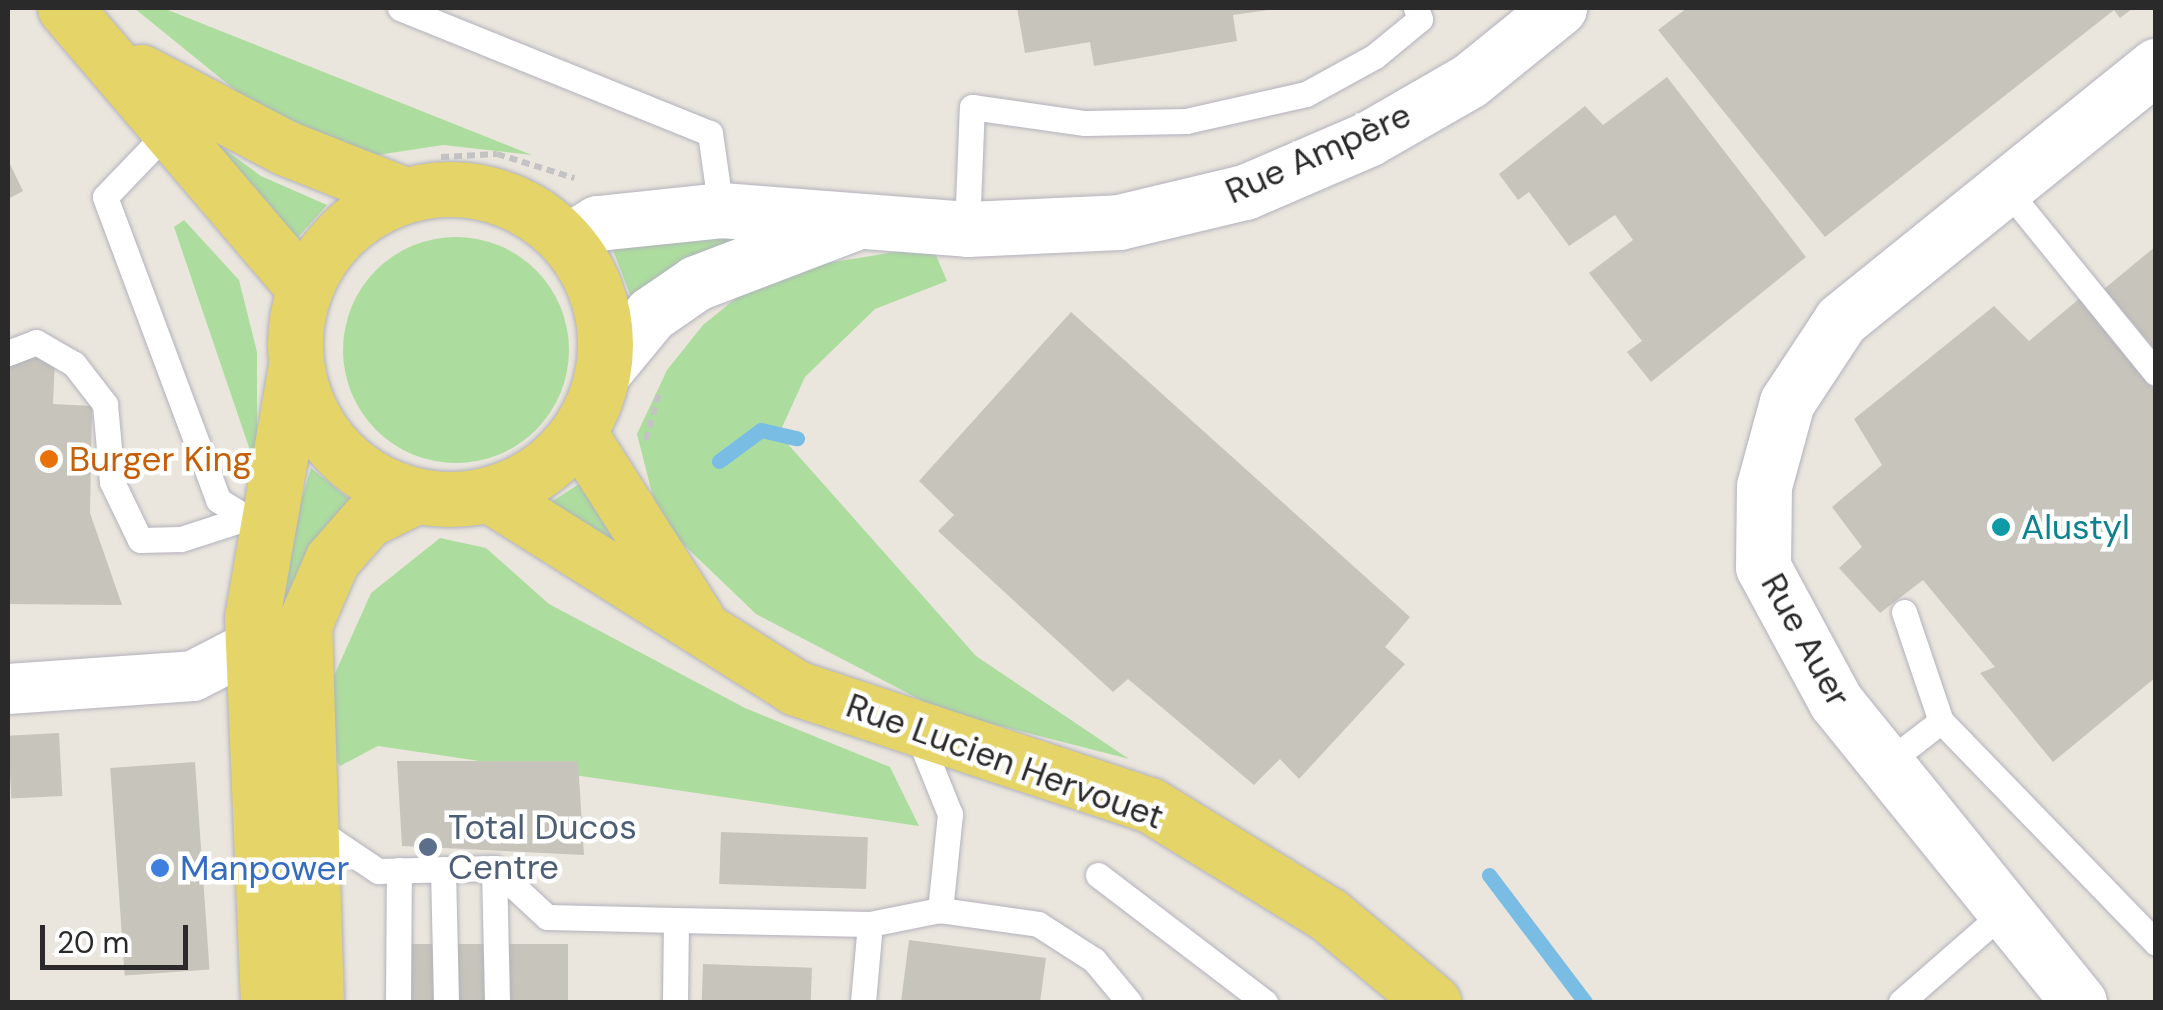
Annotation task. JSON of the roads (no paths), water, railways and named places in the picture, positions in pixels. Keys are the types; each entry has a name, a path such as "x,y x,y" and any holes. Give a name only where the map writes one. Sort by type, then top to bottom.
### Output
{"main road":[{"path":"65,8 116,59 304,288"},
{"name":"Rue Ampère","path":"567,242 598,224 721,210 868,217 967,229 1119,222 1244,192 1368,139 1468,81 1560,8"},
{"path":"116,59 286,148 405,195 492,195 567,242 592,280 604,371 579,433 555,461 490,495 416,496 372,478 336,449 296,366"},
{"name":"Rue Auer","path":"2079,1002 1883,766 1763,567 1764,486 1787,402 1841,320 2003,185 2156,66"},
{"path":"268,1002 251,646 255,523 296,366 304,288 328,247 362,215 405,195"},
{"name":"Rue Ampère","path":"604,371 651,314 696,283 868,217"},
{"name":"Rue Lucien Hervouet","path":"579,433 712,642"},
{"name":"Rue Lucien Hervouet","path":"490,495 712,642 796,688 1150,805 1329,915 1434,1002"},
{"path":"316,1002 304,625 343,546 366,520 416,496"}],"street":[{"path":"8,688 193,676 251,646"}],"lane":[{"path":"400,8 710,132 721,210"},
{"path":"967,229 972,107 1085,123 1186,121 1289,98 1375,56 1420,19 1416,8"},
{"path":"173,126 105,197 218,500 255,523"},
{"path":"2003,185 2156,374"},
{"path":"8,352 36,342 74,364 105,404 112,482 140,540 181,540 255,523"},
{"path":"1904,612 1941,721 2156,943"},
{"path":"1883,766 1941,721"},
{"path":"914,725 950,814 940,910"},
{"path":"309,825 378,870 494,868 547,917 870,924 940,910 1038,924 1094,960 1130,1002"},
{"path":"494,868 497,1002"},
{"path":"443,869 446,1002"},
{"path":"398,870 398,1002"},
{"path":"1098,875 1265,1002"},
{"path":"1901,1002 2006,910"},
{"path":"675,1002 676,920"},
{"path":"863,1002 870,924"}],"waterway":[{"path":"719,461 761,430 797,438"},
{"path":"1489,875 1585,1002"}],"place":[{"name":"Burger King","path":"49,459"},
{"name":"Alustyl","path":"2001,527"},
{"name":"Total Ducos Centre","path":"428,847"},
{"name":"Manpower","path":"160,868"}]}
